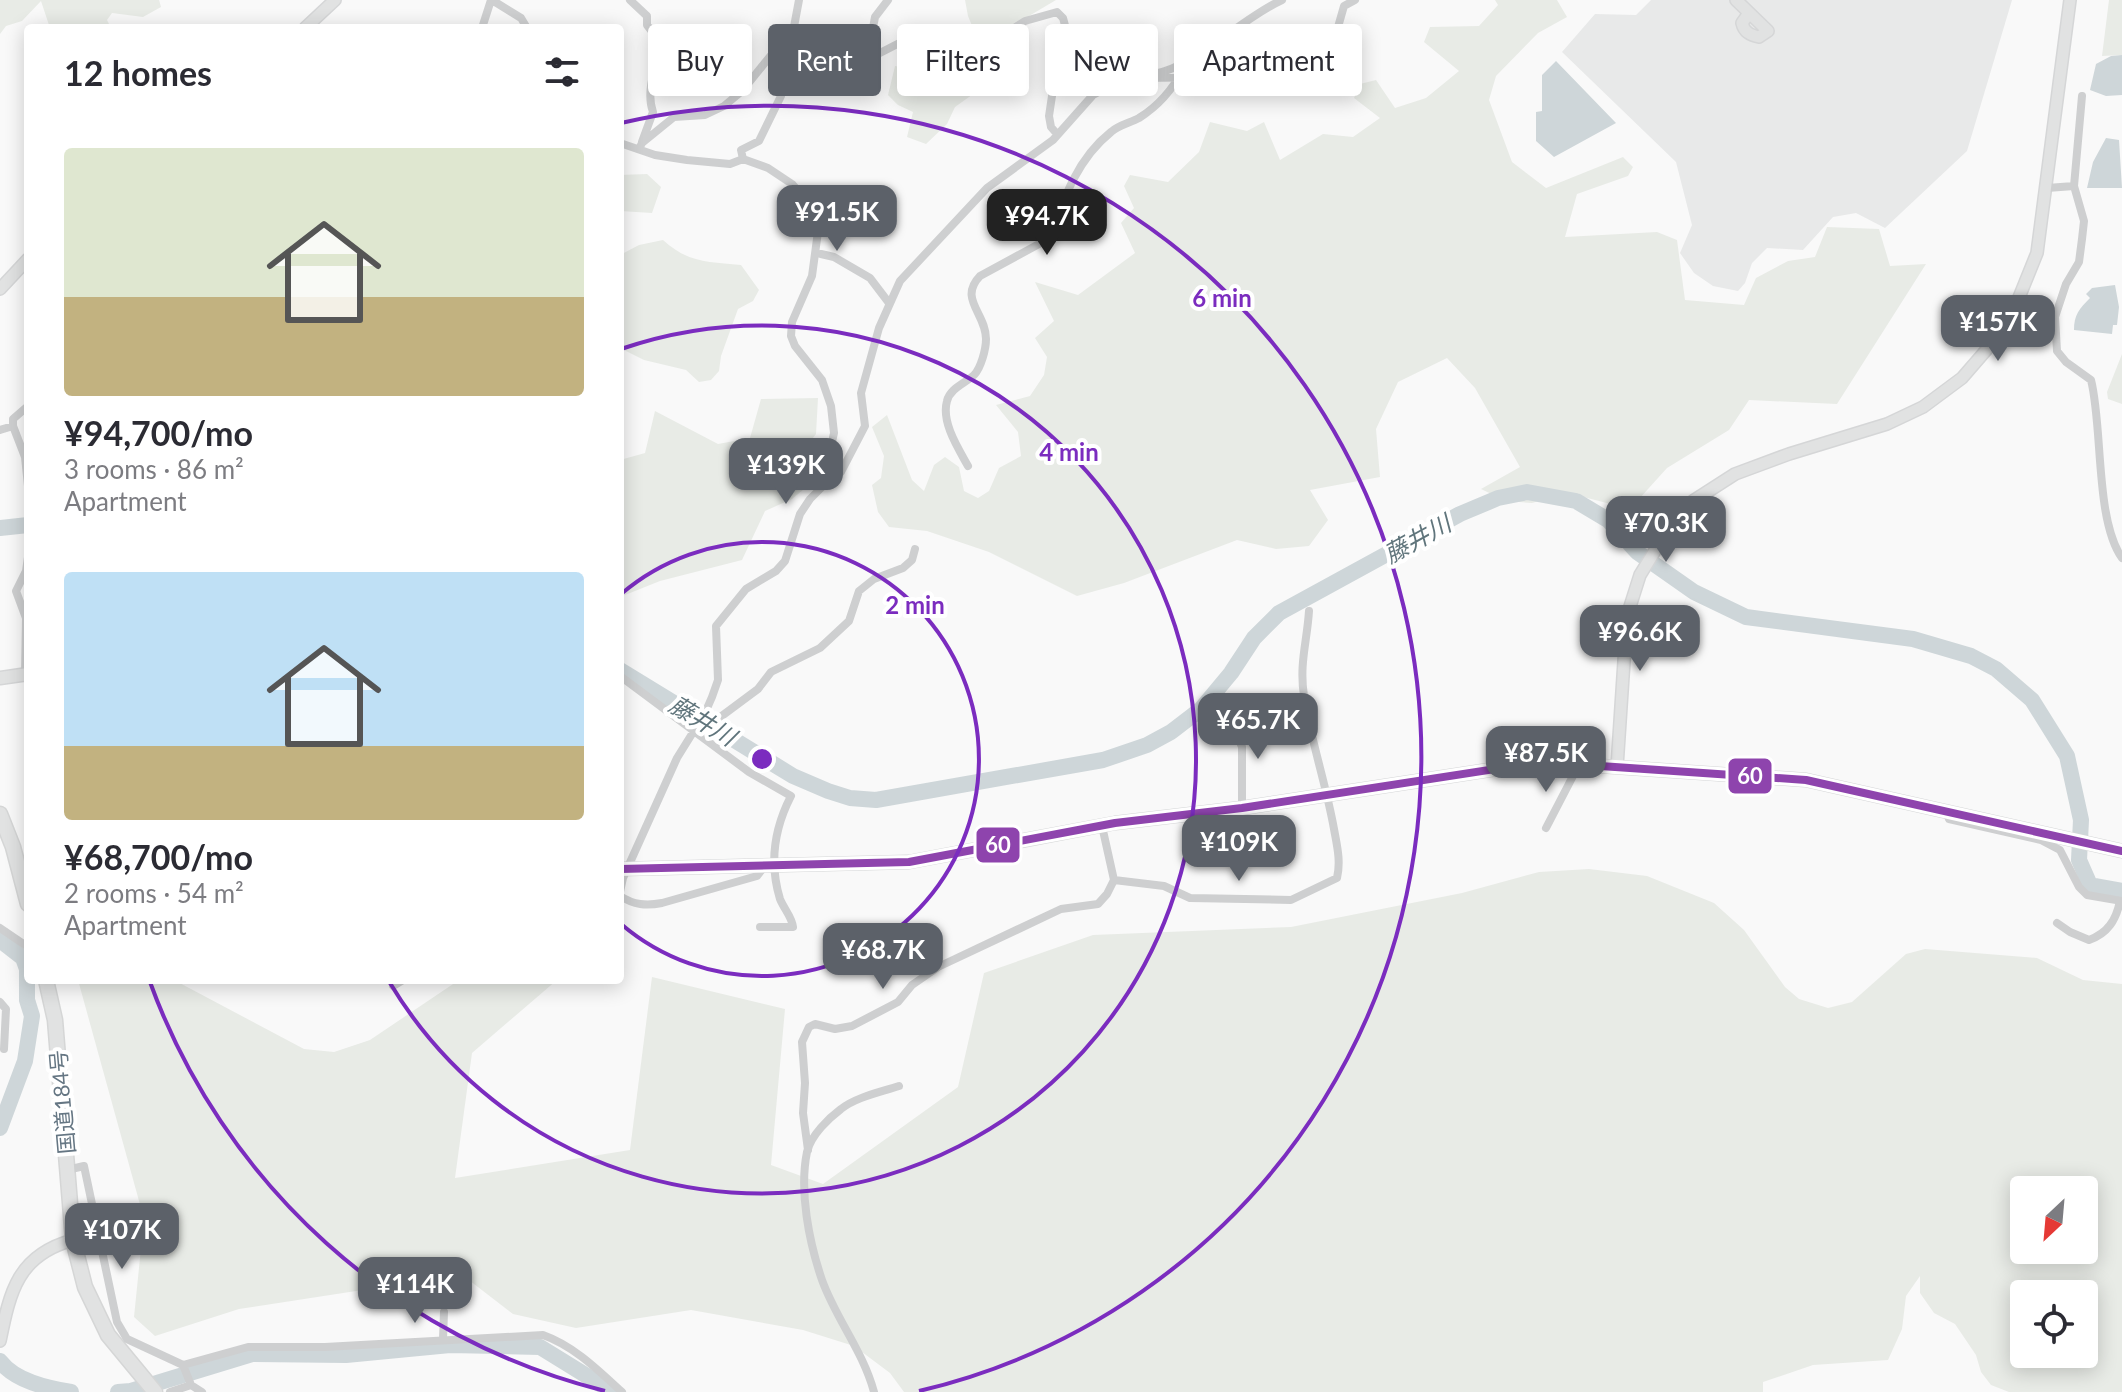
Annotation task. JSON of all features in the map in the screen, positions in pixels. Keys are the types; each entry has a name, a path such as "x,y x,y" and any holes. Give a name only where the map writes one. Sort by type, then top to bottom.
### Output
{"highway":[{"path":"0,814 24,889"},
{"name":"国道184号","path":"47,984 55,1020 73,1240 85,1287 108,1335 155,1392"}],"main road":[{"path":"0,678 24,674"},
{"path":"624,870 909,862 1102,826 1528,764 1571,764 1806,780 2122,851"}],"street":[{"path":"309,24 335,0"},
{"path":"483,24 492,0 521,18 525,24"},
{"path":"630,0 647,16 647,25 660,42 648,99 653,112 640,146"},
{"path":"796,24 799,0"},
{"path":"874,24 875,17 888,0"},
{"path":"1241,24 1282,0"},
{"path":"1339,24 1344,6 1355,0"},
{"path":"1736,0 1749,13"},
{"path":"1617,767 1627,616 1640,575 1664,536 1693,501 1735,474 1887,424 1923,407 1962,378 1988,348 2016,305 2037,253 2070,0"},
{"path":"881,52 911,37 964,52 979,51 1025,21 1057,12 1063,18 1066,29 1058,56 1049,116 1051,127 1057,134"},
{"path":"640,146 674,117 705,115 724,106 742,91 768,59"},
{"path":"968,466 947,420 947,399 976,373 986,344 986,335 970,293 973,283 980,276 1050,238 1066,193 1081,164 1112,131 1140,117 1165,98 1174,85"},
{"path":"743,159 741,150 759,141 781,96"},
{"path":"624,870 677,758 705,713 718,680 716,626 746,589 776,571 785,561 800,514 810,499 841,472 865,426 861,393 879,328 900,281 987,188 1053,140 1092,96"},
{"path":"2082,96 2074,186 2084,221 2079,262 2066,284 2055,317 2057,351 2066,362 2091,380 2108,521 2122,558"},
{"path":"624,144 687,160 730,164 743,159 768,168 792,184 806,200 819,224 821,254 792,322 791,336 795,346 822,380 831,406 834,433 826,469 828,481"},
{"path":"2047,188 2074,186"},
{"path":"812,276 819,224"},
{"path":"821,254 834,257 870,278 889,303"},
{"path":"0,289 24,263"},
{"path":"24,409 13,419 24,454"},
{"path":"0,430 13,426"},
{"path":"705,713 712,719 719,718 758,689 771,672 820,648 849,621 859,591 874,579 903,568 912,560 915,549"},
{"path":"24,575 16,591 24,613"},
{"path":"1114,880 1164,886 1190,898 1291,900 1337,878 1340,866 1328,794 1314,746 1303,686 1301,664 1309,611"},
{"path":"624,679 749,772 791,796 778,820 769,867 782,906 793,927 760,927"},
{"path":"1232,722 1242,747 1242,808"},
{"path":"1546,828 1573,776 1571,764"},
{"path":"1946,811 1949,819 2041,840 2060,850 2079,887 2087,895 2121,901 2111,925 2100,936 2089,940 2057,923"},
{"path":"874,1392 867,1367 822,1281 808,1226 805,1199 808,1150 803,1113 802,1042 809,1027 815,1024 835,1029 852,1026 898,1002 912,985 938,967 1061,909 1098,904 1114,880 1102,826"},
{"path":"624,898 629,902 647,906 662,903 757,876 769,867"},
{"path":"0,928 24,944"},
{"path":"0,1002 6,1009 4,1049"},
{"path":"808,1150 818,1131 844,1107 899,1086"},
{"path":"67,1170 84,1166 117,1322 127,1339 183,1365 248,1347 325,1347 543,1335 561,1341 622,1392"},
{"path":"0,1340 10,1294 24,1269 59,1244 73,1240"},
{"path":"443,1339 444,1312"},
{"path":"183,1365 191,1385 202,1392"},
{"path":"170,1392 191,1385"}],"shaded area":[{"path":"0,0 159,0 161,7 143,17 112,13 107,20 109,24 49,24 41,1 22,21 6,26 0,34"},
{"path":"965,0 1056,0 1015,24 971,24"},
{"path":"1495,0 1557,0 1567,17 1538,33 1496,76 1489,100 1512,162 1546,188 1623,157 1633,167 1628,176 1577,194 1565,237 1657,232 1677,240 1685,300 1744,305 1756,278 1788,261 1815,257 1827,227 1879,229 1890,266 1926,264 1837,404 1749,400 1729,430 1667,468 1630,509 1568,493 1532,503 1506,501 1481,489 1520,467 1475,388 1447,358 1398,382 1376,429 1380,477 1310,490 1328,520 1309,546 1276,549 1237,540 1124,583 1077,596 989,552 927,531 889,527 878,512 872,485 881,478 884,456 872,427 887,415 912,480 924,491 934,465 945,457 959,467 964,491 978,498 989,491 999,468 1021,456 1018,432 996,405 1030,396 1044,375 1047,357 1035,338 1054,321 1035,282 1078,295 1135,253 1121,223 1134,208 1124,186 1130,175 1168,182 1199,152 1210,122 1247,131 1264,122 1280,160 1323,134 1353,137 1380,118 1354,98 1362,96 1362,84 1376,80 1395,108 1426,98 1459,71 1424,42 1430,27 1479,26 1498,5"},
{"path":"1651,0 2012,0 1967,151 1885,228 1856,213 1833,217 1803,250 1767,248 1752,263 1745,283 1738,291 1713,286 1694,273 1680,253 1692,225 1676,162 1562,52 1595,14 1636,15"},
{"path":"2109,0 2122,0 2122,55 2102,56"},
{"path":"2122,55 2122,95 2106,96 2090,90 2096,64 2111,56"},
{"path":"1556,61 1616,123 1554,157 1536,141 1536,112 1542,111 1542,75"},
{"path":"895,66 897,96 970,96 955,107 947,124 926,144 907,137 913,112 898,105 888,95"},
{"path":"2106,138 2119,140 2122,188 2087,188 2093,162"},
{"path":"647,174 661,187 652,213 624,211 624,175"},
{"path":"663,240 690,257 741,265 759,290 753,301 738,309 721,356 719,371 711,380 699,382 686,370 644,360 624,350 624,253 639,245"},
{"path":"2115,285 2119,307 2117,325 2113,325 2112,334 2074,330 2078,312 2090,298 2086,294 2092,288"},
{"path":"2122,354 2122,404 2108,399 2107,392"},
{"path":"818,398 816,434 805,448 810,484 792,499 765,511 742,560 660,581 624,595 624,459 645,453 655,411 718,444 750,438 761,399"},
{"path":"1589,869 1647,876 1714,903 1744,930 1785,987 1799,999 1828,1008 1852,1002 1906,954 1925,949 2037,958 2083,980 2122,984 2122,1392 2009,1392 1991,1385 1955,1324 1934,1313 1920,1293 1920,1276 1906,1296 1902,1329 1888,1360 1813,1365 1763,1382 1763,1392 904,1392 890,1373 854,1346 803,1330 691,1310 576,1328 513,1314 439,1257 382,1287 239,1309 155,1336 134,1317 144,1219 79,984 182,984 304,1049 334,1052 370,1040 453,984 552,984 472,1053 455,1178 630,1150 652,977 785,1009 771,1165 823,1184 958,1087 984,973 1093,935 1291,927 1462,893 1539,872"}],"waterway":[{"name":"藤井川","path":"624,672 793,776 850,798 876,800 1103,760 1147,745 1171,732 1201,709 1231,673 1254,638 1279,613 1460,514 1498,498 1527,492 1576,501 1608,520 1637,552 1694,592 1746,617 1913,639 1971,656 1996,669 2032,700 2067,756 2081,820 2079,860 2090,885 2122,891"},
{"name":"藤井川","path":"0,528 24,525"},
{"path":"0,940 24,961"},
{"path":"0,1128 25,1061 32,1016 27,1000 27,984"},
{"path":"118,1392 131,1391 252,1354 346,1355 450,1345 540,1347 613,1392"},
{"path":"0,1361 23,1379 71,1392"}],"transit line":[{"name":"60","path":"624,869 909,862 1115,823 1242,808 1528,764 1571,764 1806,780 2122,851"}]}
